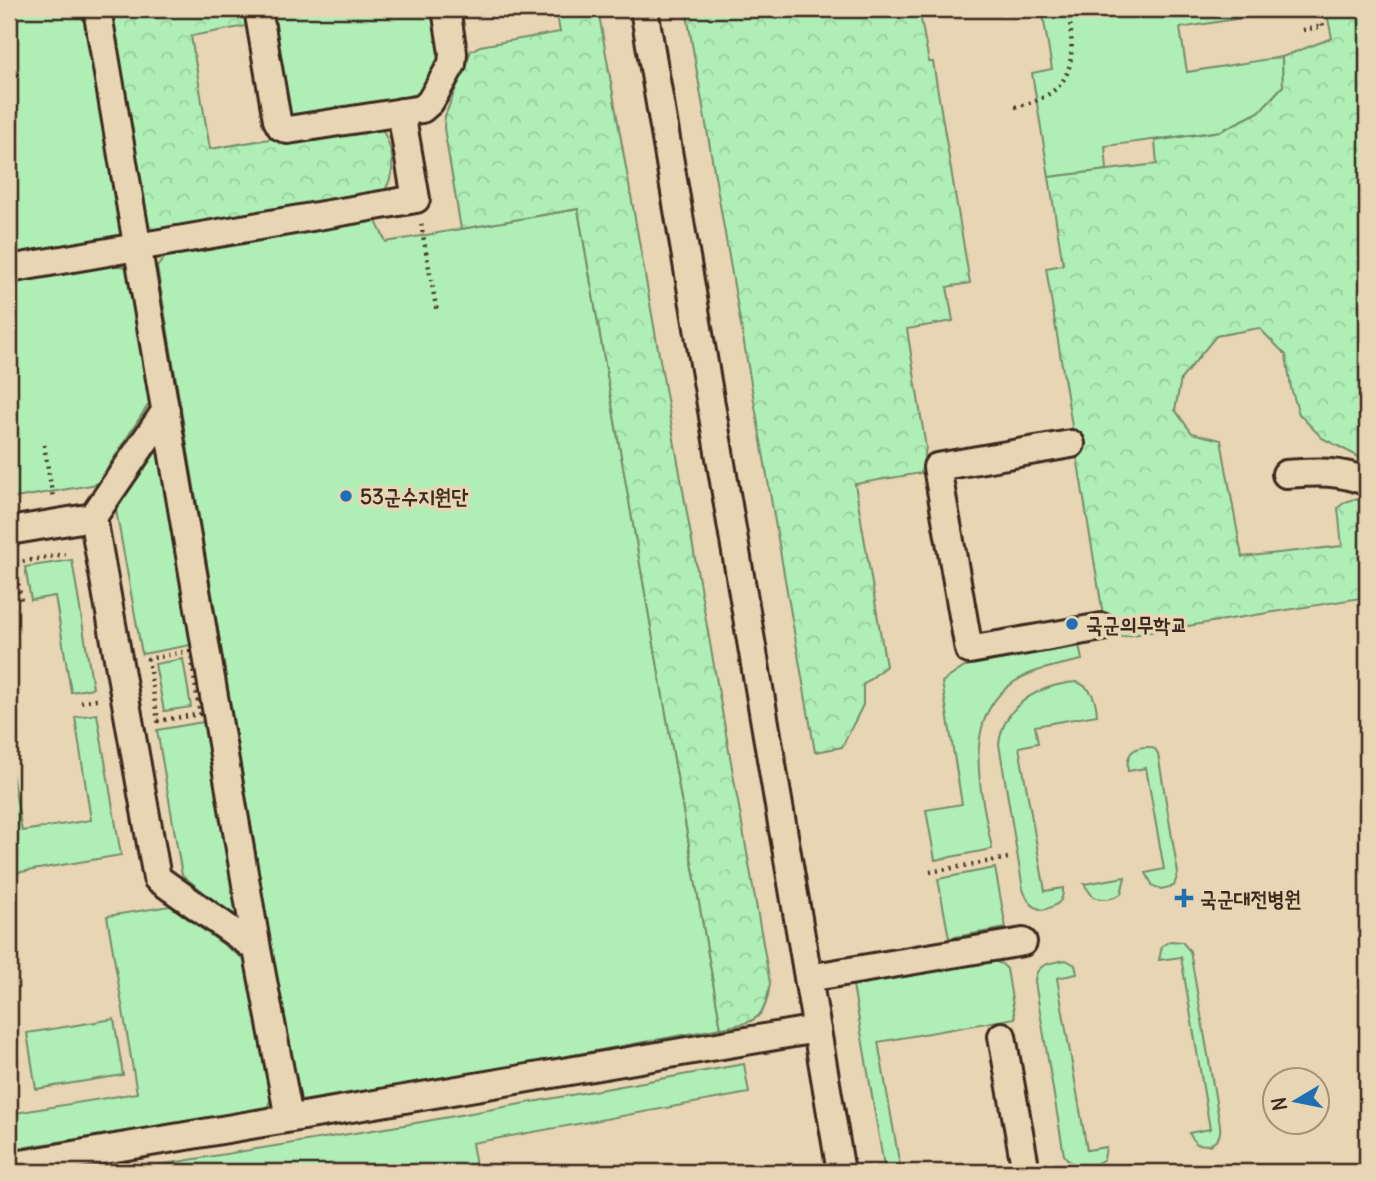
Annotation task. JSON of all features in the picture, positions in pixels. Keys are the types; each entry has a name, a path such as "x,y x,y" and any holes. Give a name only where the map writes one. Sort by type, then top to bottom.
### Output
{"street":[{"path":"97,9 257,949 289,1118"},
{"path":"258,9 277,120 281,127 288,130 422,109 430,102 452,64 453,53 446,9"},
{"path":"644,9 841,1172"},
{"path":"9,269 416,199 401,112"},
{"path":"166,410 93,517 157,878 257,949"},
{"path":"1071,444 937,467 969,650 1102,627"},
{"path":"1286,474 1329,471 1367,482"},
{"path":"9,531 93,517"},
{"path":"808,978 1023,942"},
{"path":"9,1166 817,1029"},
{"path":"1002,1036 1026,1172"}],"path":[{"path":"1015,107 1043,98 1062,84 1071,62 1068,9"},
{"path":"1303,30 1323,26 1319,9"},
{"path":"416,199 437,312"},
{"path":"44,445 57,523"},
{"path":"21,601 12,563 65,554"},
{"path":"190,652 200,714 158,721 148,659 190,652"},
{"path":"930,872 1008,858"}],"green space":[{"path":"9,9 90,9 125,234 120,241 9,259"},
{"path":"105,9 243,9 246,26 191,36 210,149 370,122 381,127 391,153 392,169 382,195 149,236"},
{"path":"263,9 438,9 445,58 426,96 291,123"},
{"path":"556,9 598,9 770,983 765,1005 756,1018 721,1028 578,209 461,229 444,128 445,116 471,51 480,46 560,32"},
{"path":"686,9 919,9 929,62 933,62 970,283 947,287 953,321 907,329 926,448 921,473 855,484 886,666 863,685 863,705 842,747 815,752"},
{"path":"1042,9 1296,9 1180,28 1187,72 1282,57 1283,86 1259,112 1221,131 1105,146 1107,170 1049,177 1032,73 1052,69"},
{"path":"1326,9 1367,9 1367,461 1322,438 1299,414 1291,388 1286,355 1259,328 1216,336 1181,379 1175,410 1192,433 1221,440 1242,557 1342,546 1338,508 1352,500 1367,502 1367,597 1107,639 1046,268 1063,265 1049,177 1157,164 1155,141 1221,131 1259,112 1283,86 1282,57 1332,38"},
{"path":"578,209 721,1028 298,1105 157,267 169,252 374,217 386,242"},
{"path":"116,265 125,267 129,273 152,399 97,484 9,499 9,282"},
{"path":"160,451 196,644 142,654 116,510 156,452"},
{"path":"72,560 93,688 71,692 55,596 31,600 25,567"},
{"path":"1079,645 1082,660 1029,674 1006,688 990,707 982,728 979,776 992,849 935,860 926,810 962,804 942,682 966,666"},
{"path":"183,659 191,707 164,711 155,664"},
{"path":"1077,682 1086,687 1092,695 1097,715 1035,726 1038,743 1019,747 1045,891 1063,888 1058,903 1043,910 1030,903 1023,889 999,744 1008,718 1026,699 1049,687"},
{"path":"97,714 121,855 9,874 9,769 11,768 22,831 91,820 75,717"},
{"path":"209,721 241,918 236,918 182,875 157,730"},
{"path":"1138,748 1155,749 1158,754 1178,873 1174,886 1161,889 1153,886 1146,873 1164,869 1146,768 1128,771 1131,753"},
{"path":"995,868 1006,928 949,938 938,879"},
{"path":"1125,877 1121,894 1111,898 1093,897 1084,884"},
{"path":"170,906 249,963 271,1098 267,1108 9,1150 9,1114 137,1093 107,916"},
{"path":"1170,941 1182,942 1190,951 1220,1125 1219,1137 1209,1145 1196,1144 1189,1133 1210,1129 1181,957 1159,960 1162,946"},
{"path":"1066,960 1075,965 1077,974 1057,978 1087,1150 1106,1147 1104,1159 1088,1166 1072,1163 1064,1155 1035,982 1041,967"},
{"path":"994,961 1007,969 1015,1018 878,1042 901,1172 885,1172 853,985"},
{"path":"114,1019 123,1075 36,1089 27,1033"},
{"path":"744,1064 749,1093 472,1143 477,1172 116,1172 410,1124"}],"place":[{"name":"53군수지원단","path":"346,496"},
{"name":"국군의무학교","path":"1072,624"},
{"name":"국군대전병원","path":"1184,898"}]}
